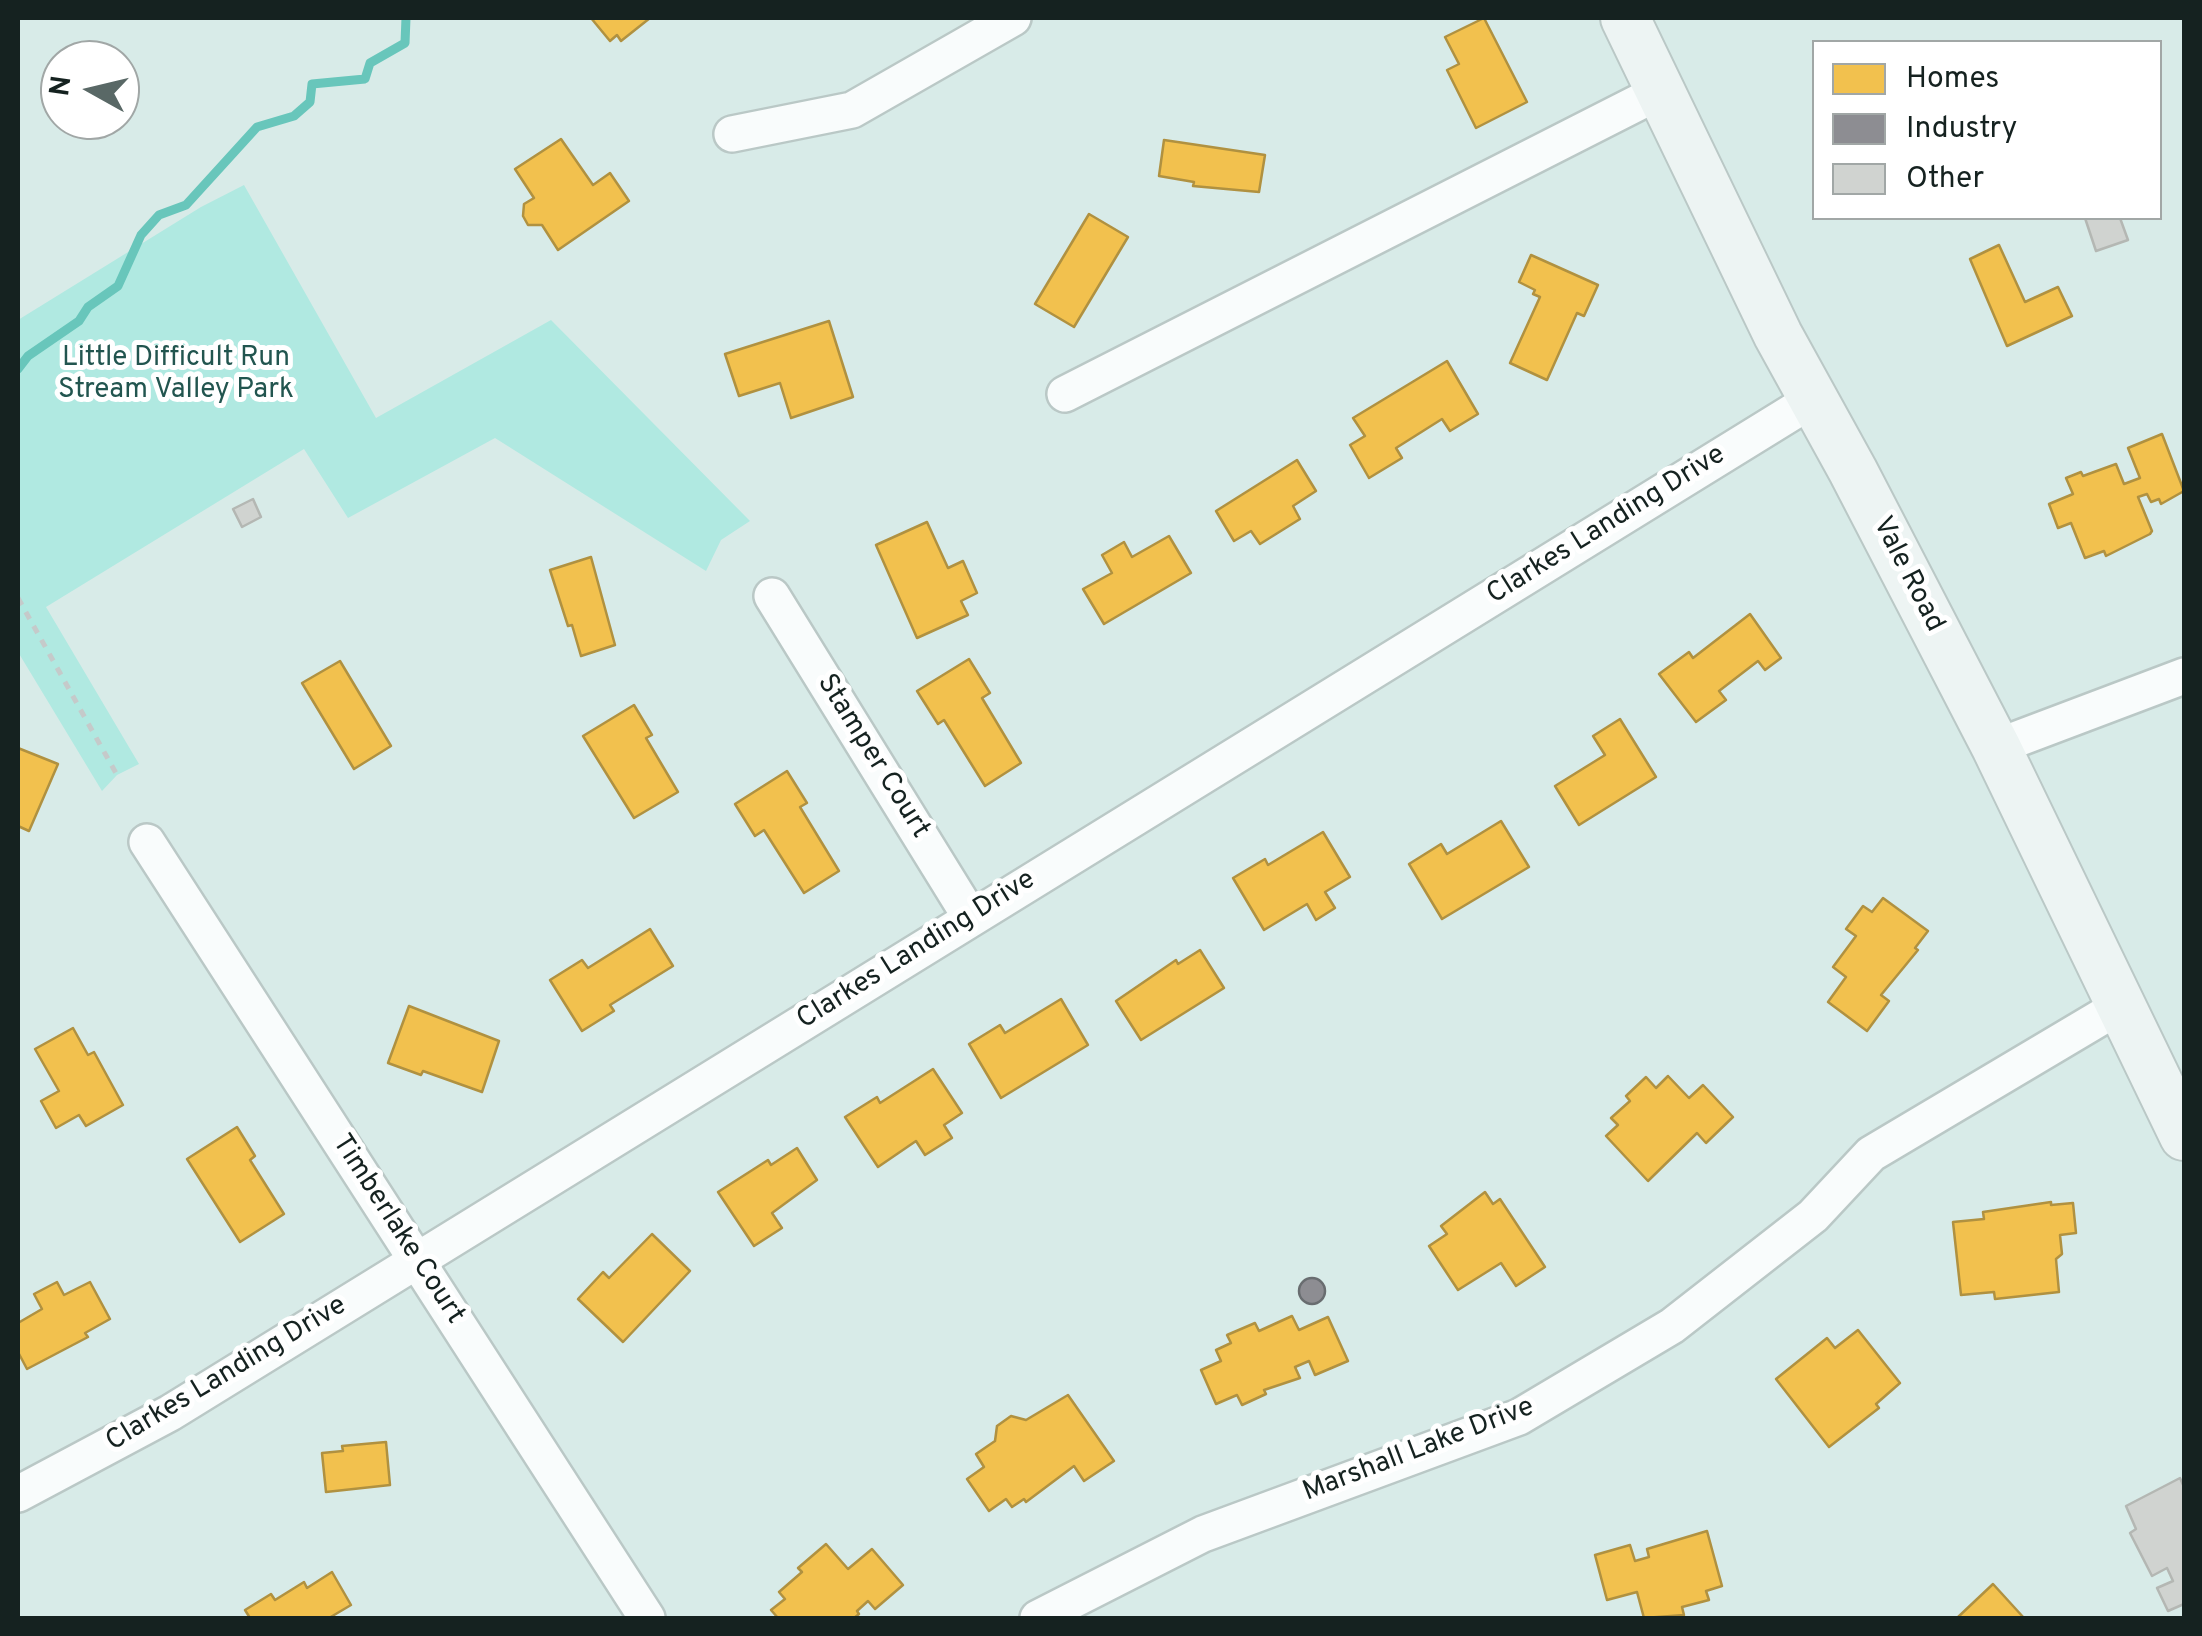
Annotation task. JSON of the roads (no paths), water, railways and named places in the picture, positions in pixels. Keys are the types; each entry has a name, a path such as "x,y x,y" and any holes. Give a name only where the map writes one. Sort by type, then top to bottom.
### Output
{"main road":[{"name":"Vale Road","path":"1625,18 1812,400 1996,747 2184,1136"}],"street":[{"path":"732,134 852,110 1013,18"},
{"path":"1065,394 1660,92"},
{"name":"Clarkes Landing Drive","path":"18,1494 170,1413 1812,400"},
{"name":"Stamper Court","path":"772,596 971,918"},
{"path":"1996,747 2184,676"},
{"name":"Timberlake Court","path":"147,842 646,1618"},
{"name":"Marshall Lake Drive","path":"1038,1618 1203,1534 1519,1417 1672,1326 1813,1216 1870,1154 2120,1006"}],"waterway":[{"path":"18,369 28,356 79,321 88,307 118,286 141,235 159,215 186,205 257,127 294,116 310,102 312,84 365,79 370,63 405,43 406,18"}],"park label":[{"name":"Little Difficult Run Stream Valley Park","path":"176,375"}]}
